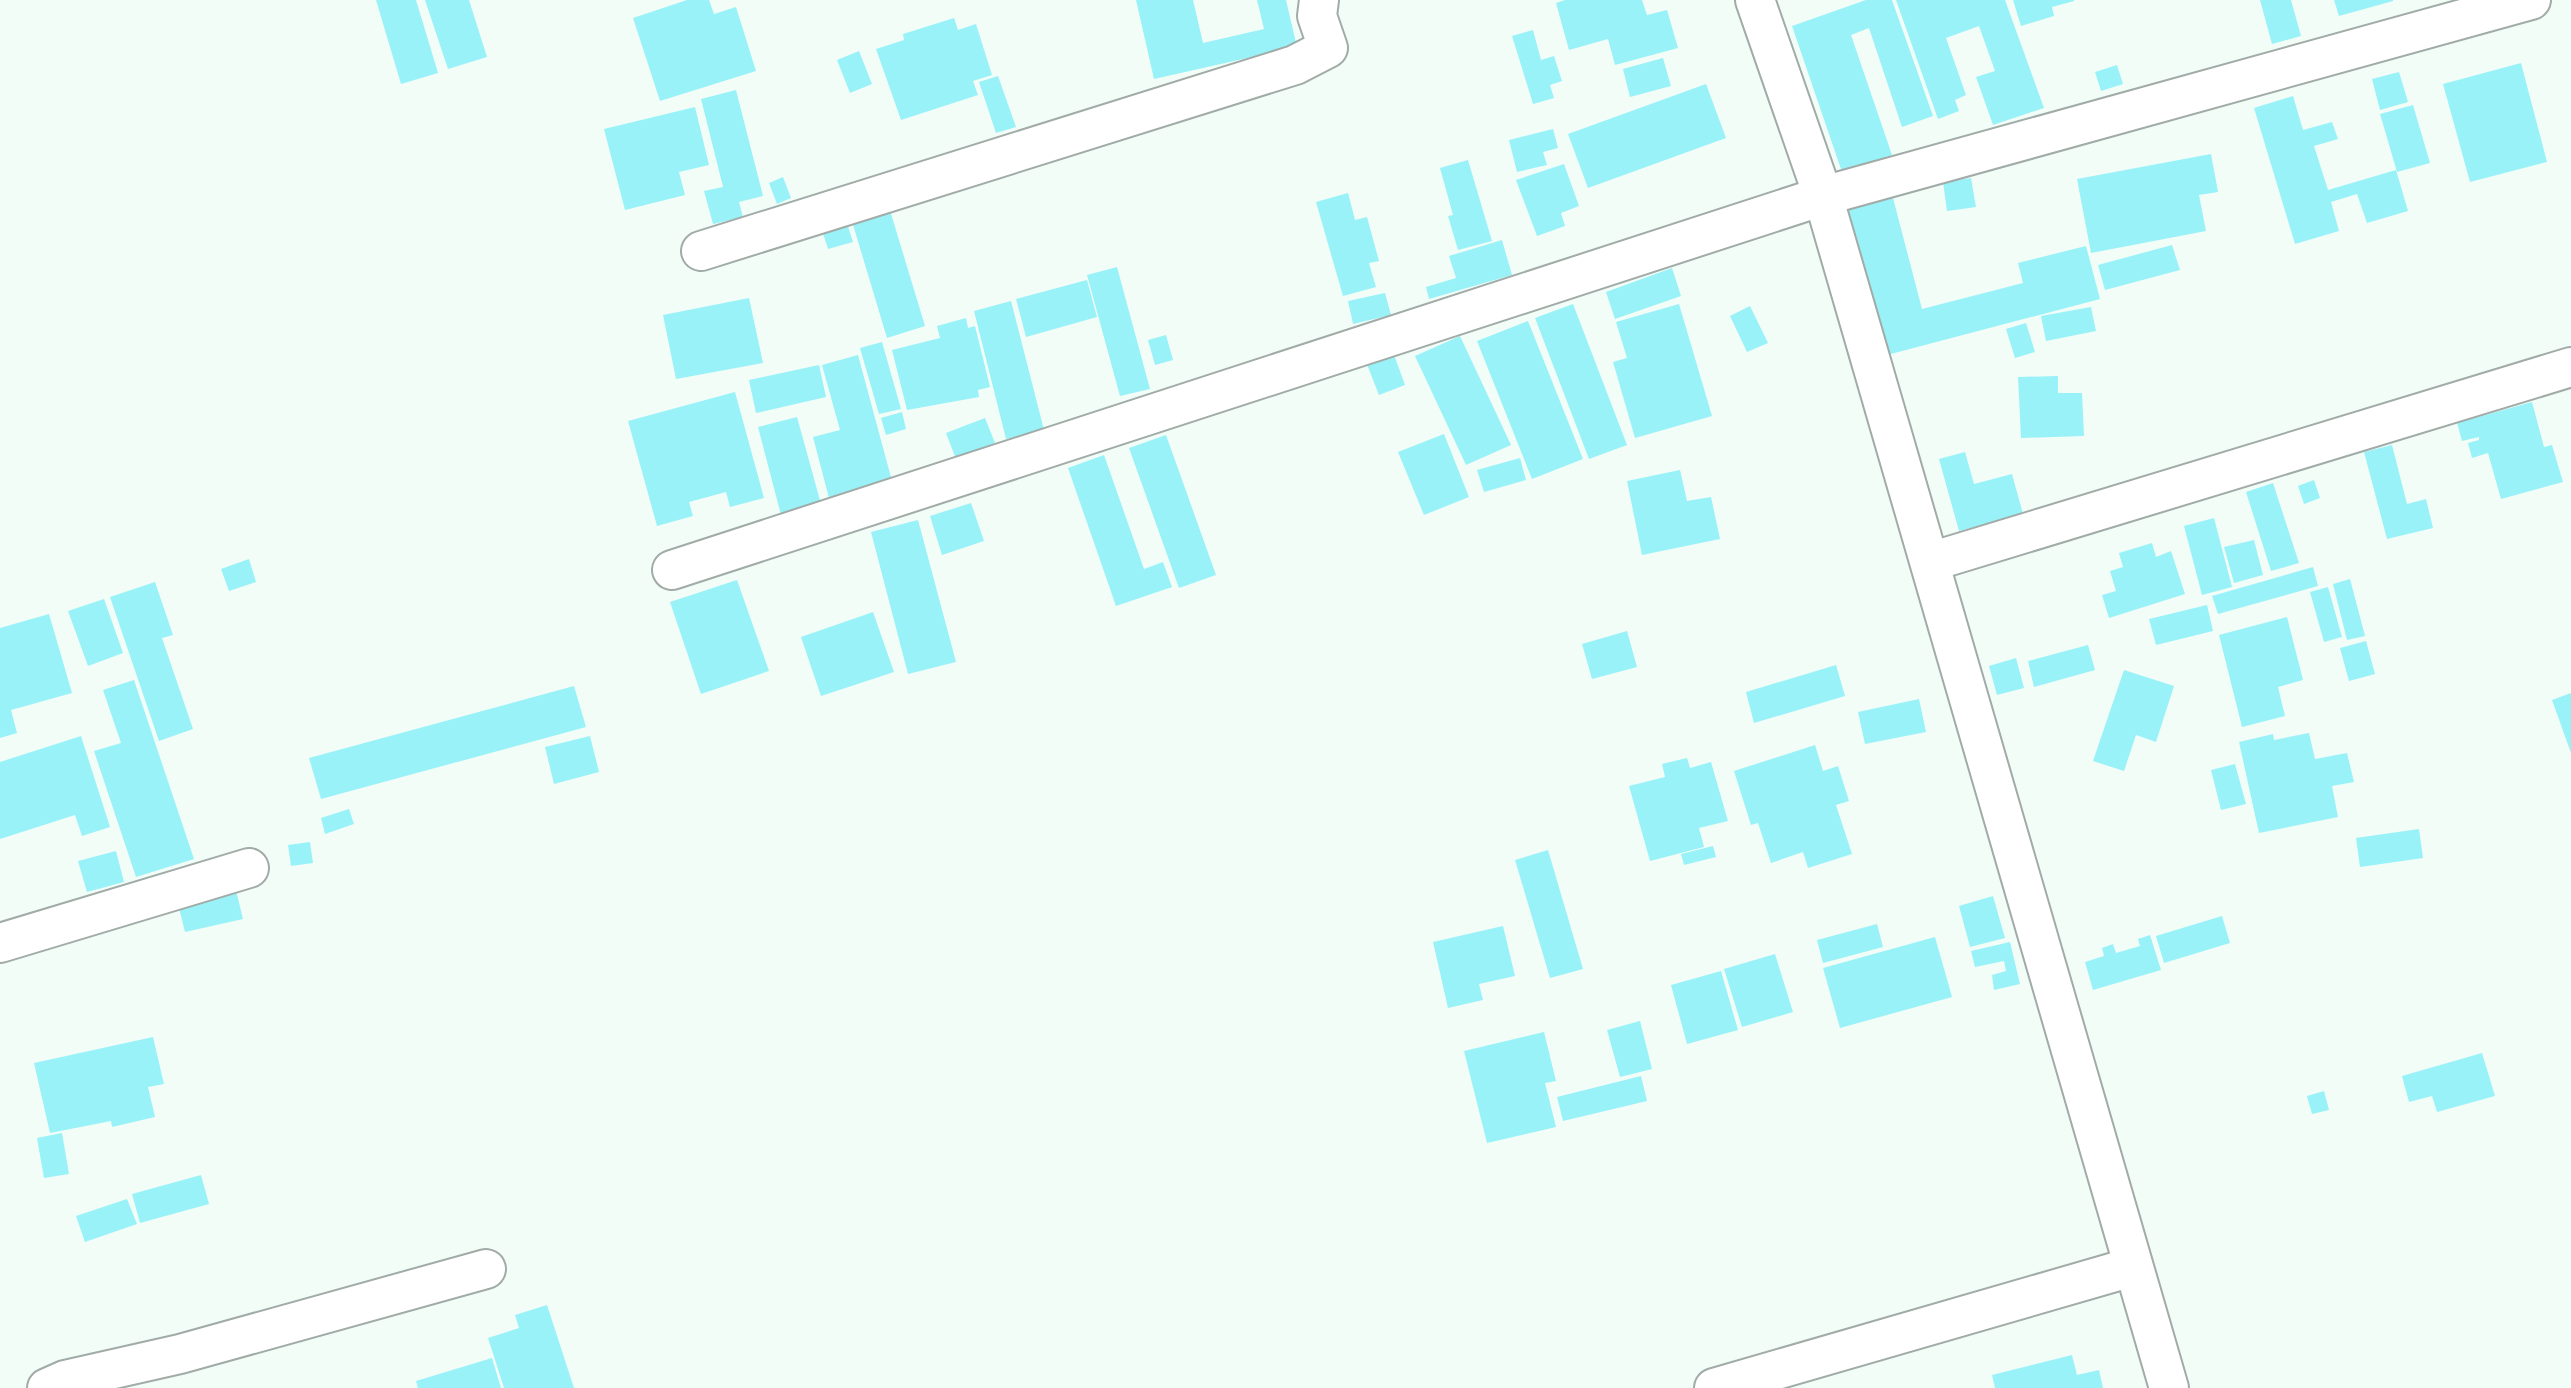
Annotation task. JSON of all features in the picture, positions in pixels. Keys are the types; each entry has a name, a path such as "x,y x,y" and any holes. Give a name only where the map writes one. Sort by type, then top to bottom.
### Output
{"street":[{"path":"701,251 1295,65 1328,48 1317,16 1319,0"},
{"path":"672,570 1823,196 2531,0"},
{"path":"1759,1 1823,196 2169,1388"},
{"path":"1930,562 2571,367"},
{"path":"0,943 249,869"},
{"path":"1714,1388 2132,1267"},
{"path":"47,1388 65,1380 180,1354 486,1269"}],"building":[{"path":"376,0 416,0 438,73 401,84"},
{"path":"425,0 469,0 487,57 448,69"},
{"path":"687,0 709,0 714,14 736,7 756,71 660,101 633,18"},
{"path":"1136,0 1193,0 1203,43 1264,29 1257,0 1286,0 1297,47 1154,79"},
{"path":"1565,0 1642,0 1647,15 1667,10 1678,48 1615,65 1608,39 1569,50 1556,3"},
{"path":"1866,0 1892,0 1933,116 1902,127 1869,28 1851,35 1892,155 1842,172 1792,26"},
{"path":"1896,0 2005,0 2044,108 1993,125 1976,77 1995,71 1979,26 1946,38 1966,95 1955,100 1959,111 1938,119"},
{"path":"2013,0 2074,1 2052,7 2054,16 2021,26"},
{"path":"2260,0 2291,0 2301,36 2272,44"},
{"path":"2334,0 2393,0 2393,1 2339,16"},
{"path":"954,18 958,30 976,24 992,75 973,81 978,95 901,120 876,49 904,40 903,34"},
{"path":"1533,30 1541,60 1554,56 1562,81 1550,85 1554,98 1533,104 1512,36"},
{"path":"859,51 872,84 850,93 837,60"},
{"path":"1663,58 1671,86 1630,97 1623,69"},
{"path":"2521,63 2547,162 2470,182 2443,84"},
{"path":"2117,65 2123,84 2101,91 2095,72"},
{"path":"2399,72 2408,102 2380,110 2372,79"},
{"path":"998,76 1016,127 996,133 979,82"},
{"path":"1706,84 1726,138 1588,188 1568,134"},
{"path":"736,90 763,196 739,202 743,217 713,224 704,191 723,187 701,99"},
{"path":"2293,96 2303,130 2332,122 2338,139 2314,146 2328,190 2396,170 2408,211 2367,223 2357,194 2331,202 2339,231 2295,244 2254,108"},
{"path":"2413,105 2430,163 2397,172 2380,114"},
{"path":"695,107 709,165 679,172 685,195 625,210 604,129"},
{"path":"1553,129 1558,148 1543,152 1547,165 1517,172 1509,140"},
{"path":"2211,154 2218,192 2199,195 2206,231 2091,253 2077,179"},
{"path":"1468,160 1492,241 1458,250 1448,216 1453,215 1440,168"},
{"path":"1564,164 1579,206 1561,213 1565,226 1537,236 1516,180"},
{"path":"783,177 791,198 777,204 769,183"},
{"path":"1971,178 1976,207 1947,211 1943,182"},
{"path":"1348,193 1355,220 1367,217 1379,261 1369,263 1376,287 1343,296 1316,202"},
{"path":"1893,198 1922,309 2023,283 2018,263 2086,246 2100,299 1887,355 1848,210"},
{"path":"889,207 925,326 887,338 851,218"},
{"path":"846,220 853,242 828,249 821,227"},
{"path":"1502,240 1512,275 1429,299 1426,287 1456,278 1449,256"},
{"path":"2172,245 2180,270 2105,290 2098,265"},
{"path":"1117,267 1150,389 1120,396 1087,275"},
{"path":"1672,268 1681,296 1615,319 1606,292"},
{"path":"1087,280 1097,317 1026,337 1016,299"},
{"path":"1385,293 1391,315 1353,324 1348,301"},
{"path":"749,298 763,363 676,379 663,315"},
{"path":"1011,301 1044,430 1006,439 974,311"},
{"path":"1573,304 1627,445 1589,459 1535,318"},
{"path":"1679,304 1712,416 1635,438 1613,362 1627,358 1616,322"},
{"path":"1750,306 1768,343 1747,352 1730,316"},
{"path":"2091,307 2096,331 2046,341 2041,316"},
{"path":"966,318 968,328 975,326 990,387 978,390 979,397 907,410 892,350 940,338 937,326"},
{"path":"1528,321 1583,459 1532,479 1477,341"},
{"path":"2026,323 2035,352 2015,358 2006,329"},
{"path":"1166,335 1173,360 1155,365 1148,340"},
{"path":"1460,336 1511,445 1466,465 1415,356"},
{"path":"882,342 901,409 879,414 860,348"},
{"path":"1393,352 1405,385 1379,395 1366,362"},
{"path":"858,355 892,481 829,498 813,437 840,430 822,365"},
{"path":"819,365 826,397 756,413 749,380"},
{"path":"2058,376 2058,393 2082,393 2084,436 2021,438 2018,377"},
{"path":"735,392 764,498 730,507 726,492 689,502 693,516 657,526 628,421"},
{"path":"2532,402 2544,447 2552,445 2563,482 2501,499 2488,453 2472,458 2468,443 2479,440 2479,437 2462,441 2457,423"},
{"path":"902,412 906,429 886,435 881,418"},
{"path":"797,417 821,504 781,515 758,427"},
{"path":"985,418 995,443 956,459 946,433"},
{"path":"1444,434 1469,497 1424,515 1398,452"},
{"path":"1166,435 1216,575 1179,588 1129,448"},
{"path":"2392,445 2407,504 2426,499 2433,528 2387,539 2364,452"},
{"path":"1965,452 1974,484 2012,474 2023,514 1959,531 1939,459"},
{"path":"1104,455 1144,569 1163,562 1172,587 1116,606 1068,468"},
{"path":"1520,458 1526,480 1484,492 1477,470"},
{"path":"1680,470 1687,501 1711,497 1720,539 1642,555 1627,481"},
{"path":"2314,480 2320,498 2304,504 2298,486"},
{"path":"2273,483 2299,563 2271,571 2246,492"},
{"path":"971,503 984,541 942,555 930,516"},
{"path":"2214,518 2232,587 2202,595 2184,526"},
{"path":"918,520 956,662 908,674 871,532"},
{"path":"2254,540 2263,575 2234,583 2224,547"},
{"path":"2152,543 2156,557 2171,551 2185,594 2109,618 2102,595 2116,591 2110,571 2123,567 2119,553"},
{"path":"249,559 256,582 229,591 221,569"},
{"path":"2313,567 2318,586 2218,614 2212,596"},
{"path":"2350,579 2365,636 2347,640 2333,584"},
{"path":"737,580 769,671 701,694 670,602"},
{"path":"155,582 173,635 162,638 193,729 159,741 110,597"},
{"path":"2328,587 2342,637 2324,642 2310,592"},
{"path":"104,599 123,653 88,666 68,611"},
{"path":"2207,605 2213,631 2156,645 2149,619"},
{"path":"873,612 894,672 821,696 801,637"},
{"path":"49,614 72,693 11,710 17,733 0,738 0,628"},
{"path":"2287,617 2303,680 2278,687 2285,716 2242,727 2219,635"},
{"path":"1627,631 1637,667 1592,679 1582,644"},
{"path":"2366,641 2375,674 2349,681 2340,648"},
{"path":"2088,645 2095,670 2034,687 2028,661"},
{"path":"2016,658 2024,688 1997,695 1989,666"},
{"path":"1836,665 1845,696 1754,723 1746,692"},
{"path":"2124,670 2174,686 2156,742 2136,735 2124,771 2093,761"},
{"path":"134,680 194,859 136,877 94,751 121,743 103,690"},
{"path":"574,686 586,727 321,799 309,758"},
{"path":"2571,693 2571,753 2552,700"},
{"path":"1919,699 1926,732 1865,744 1858,712"},
{"path":"2309,733 2315,759 2347,753 2354,782 2332,786 2338,817 2259,833 2239,742 2273,734 2274,740"},
{"path":"81,736 110,827 82,836 75,815 0,839 0,762"},
{"path":"590,736 599,772 554,784 545,747"},
{"path":"1815,745 1823,771 1838,766 1849,801 1836,805 1852,854 1808,868 1803,852 1771,863 1758,823 1751,825 1734,771"},
{"path":"1687,758 1690,768 1711,762 1728,821 1699,828 1704,847 1650,861 1629,786 1665,777 1662,764"},
{"path":"2235,764 2246,804 2221,810 2211,770"},
{"path":"349,809 354,824 325,834 321,818"},
{"path":"2419,829 2423,858 2360,867 2356,838"},
{"path":"310,842 313,863 291,866 288,845"},
{"path":"1713,846 1716,857 1684,865 1681,854"},
{"path":"1548,850 1583,969 1550,978 1515,860"},
{"path":"116,851 124,882 87,892 78,861"},
{"path":"233,878 243,919 185,932 175,892"},
{"path":"1993,896 2005,938 1970,947 1959,906"},
{"path":"2222,916 2230,943 2164,963 2156,936"},
{"path":"1877,924 1883,947 1823,963 1817,940"},
{"path":"1503,926 1515,976 1479,984 1483,1000 1448,1008 1433,942"},
{"path":"2150,935 2161,970 2093,990 2085,962 2104,956 2102,948 2113,944 2116,953 2140,946 2138,939"},
{"path":"1935,937 1952,997 1840,1028 1823,968"},
{"path":"2010,942 2020,984 1994,990 1992,975 2006,971 2004,961 1975,967 1971,951"},
{"path":"1775,954 1793,1012 1742,1027 1724,969"},
{"path":"1721,971 1738,1030 1687,1044 1671,985"},
{"path":"1640,1021 1652,1069 1620,1077 1607,1030"},
{"path":"1544,1032 1556,1081 1545,1083 1556,1127 1487,1143 1464,1051"},
{"path":"153,1037 164,1084 148,1087 155,1117 112,1127 111,1121 50,1133 34,1063"},
{"path":"2482,1053 2495,1096 2437,1112 2432,1096 2409,1102 2402,1076"},
{"path":"1641,1076 1647,1101 1563,1121 1557,1097"},
{"path":"2324,1091 2329,1110 2312,1114 2307,1096"},
{"path":"62,1133 69,1174 44,1178 37,1138"},
{"path":"201,1175 209,1204 140,1223 132,1194"},
{"path":"127,1199 137,1224 85,1242 76,1216"},
{"path":"547,1305 574,1388 504,1388 488,1338 519,1328 515,1315"},
{"path":"2072,1355 2077,1375 2099,1370 2103,1388 1995,1388 1992,1375"},
{"path":"492,1358 501,1388 418,1388 416,1381"}]}
